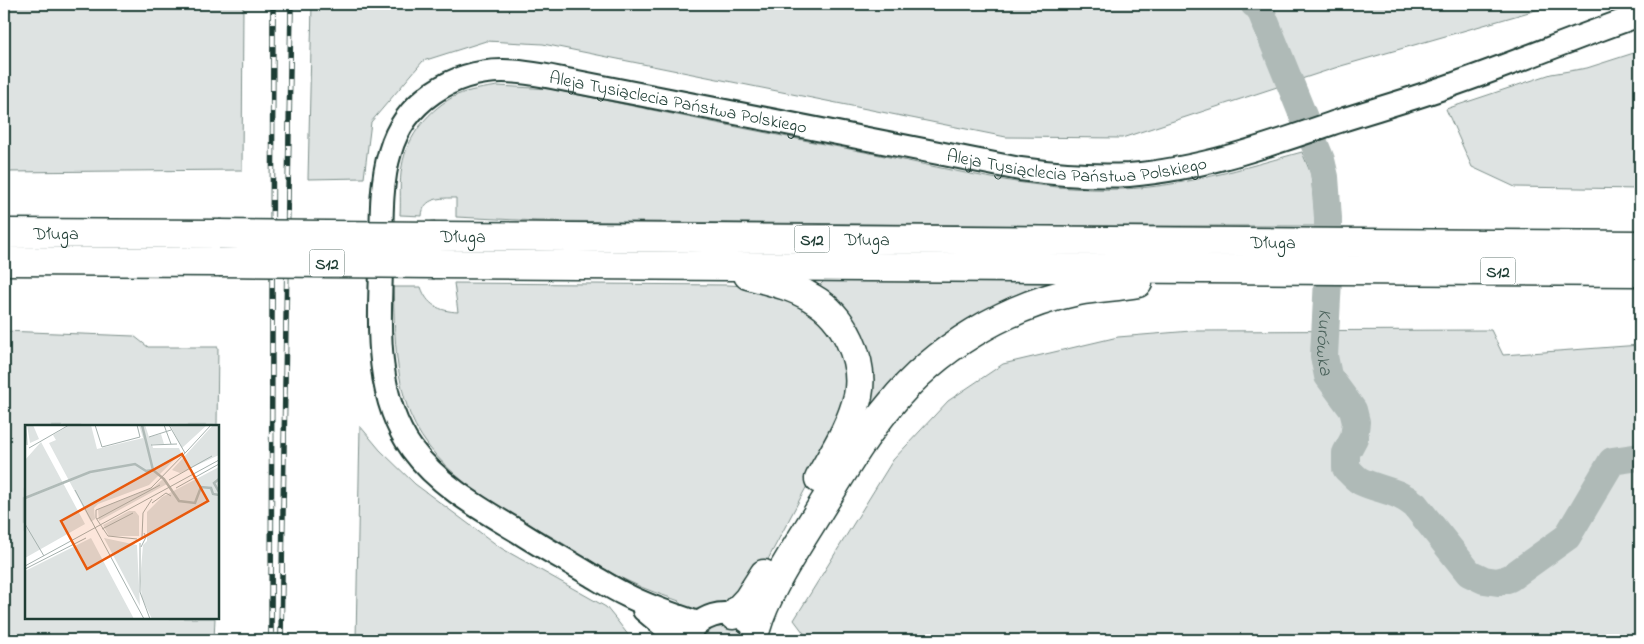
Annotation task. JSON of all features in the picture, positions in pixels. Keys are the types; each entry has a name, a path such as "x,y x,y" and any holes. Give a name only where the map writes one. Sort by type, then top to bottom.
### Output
{"highway":[{"name":"Długa","path":"4,233 1640,245"},
{"name":"Długa","path":"4,261 712,266"},
{"name":"S12","path":"712,266 1640,272"},
{"path":"712,266 788,287 820,302 839,323 852,345 856,357 859,381 856,402 845,433 775,558 748,599 733,614"},
{"path":"759,634 764,606 781,574 859,448 903,389 942,354 1016,310 1050,298 1078,290 1136,284 1210,270"}],"street":[{"name":"Aleja Tysiąclecia Państwa Polskiego","path":"692,632 484,511 448,485 411,447 396,418 388,394 382,361 380,286 386,174 389,153 401,127 412,111 436,90 459,78 474,74 491,71 520,72 572,80 980,162 1049,173 1084,176 1129,175 1222,159 1458,83 1543,52 1592,31 1640,15"},
{"name":"Aleja Tysiąclecia Państwa Polskiego","path":"1543,52 1599,40 1640,27"},
{"name":"Aleja Tysiąclecia Państwa Polskiego","path":"626,595 680,640"},
{"path":"692,632 714,615 733,614 746,620 759,634"}],"shaded area":[{"path":"4,4 243,4 242,170 4,172"},
{"path":"312,4 1557,4 1341,66 1122,138 1006,137 543,44 486,41 423,61 371,122 364,178 308,179"},
{"path":"1640,51 1640,189 1515,187 1472,167 1446,109 1551,74 1587,68"},
{"path":"498,86 551,89 998,179 1060,187 1122,189 1168,185 1213,176 1302,152 1311,174 1316,226 537,221 456,217 456,198 439,199 429,202 423,210 422,216 400,215 402,166 409,144 421,124 438,107 457,95 472,90"},
{"path":"824,281 1072,283 939,348 765,582 862,413 818,287"},
{"path":"454,283 745,286 810,307 843,350 848,392 810,480 765,565 743,597 703,614 683,610 679,601 642,588 613,574 520,519 476,491 455,475 437,457 422,437 410,414 405,399 396,351 393,287 421,287 430,303 445,310 458,312"},
{"path":"1491,330 1503,355 1640,345 1640,640 809,640 794,620 893,460 948,401 1003,364 1118,337 1191,331"},
{"path":"4,331 134,336 148,347 218,347 217,425 25,425 25,619 215,619 214,640 4,640"},
{"path":"360,426 380,450 415,484 501,548 606,607 632,640 356,640"},
{"path":"734,623 754,640 696,640 707,627"}],"waterway":[{"name":"Kurówka","path":"1254,4 1258,4 1321,160 1325,177 1328,218 1328,279 1324,356 1328,376 1353,410 1356,422 1354,438 1346,453 1346,468 1360,481 1401,496 1415,505 1469,573 1484,580 1498,582 1510,578 1567,537 1612,461 1640,457"}],"railway":[{"path":"271,640 273,4"},
{"path":"281,640 291,4"}]}
